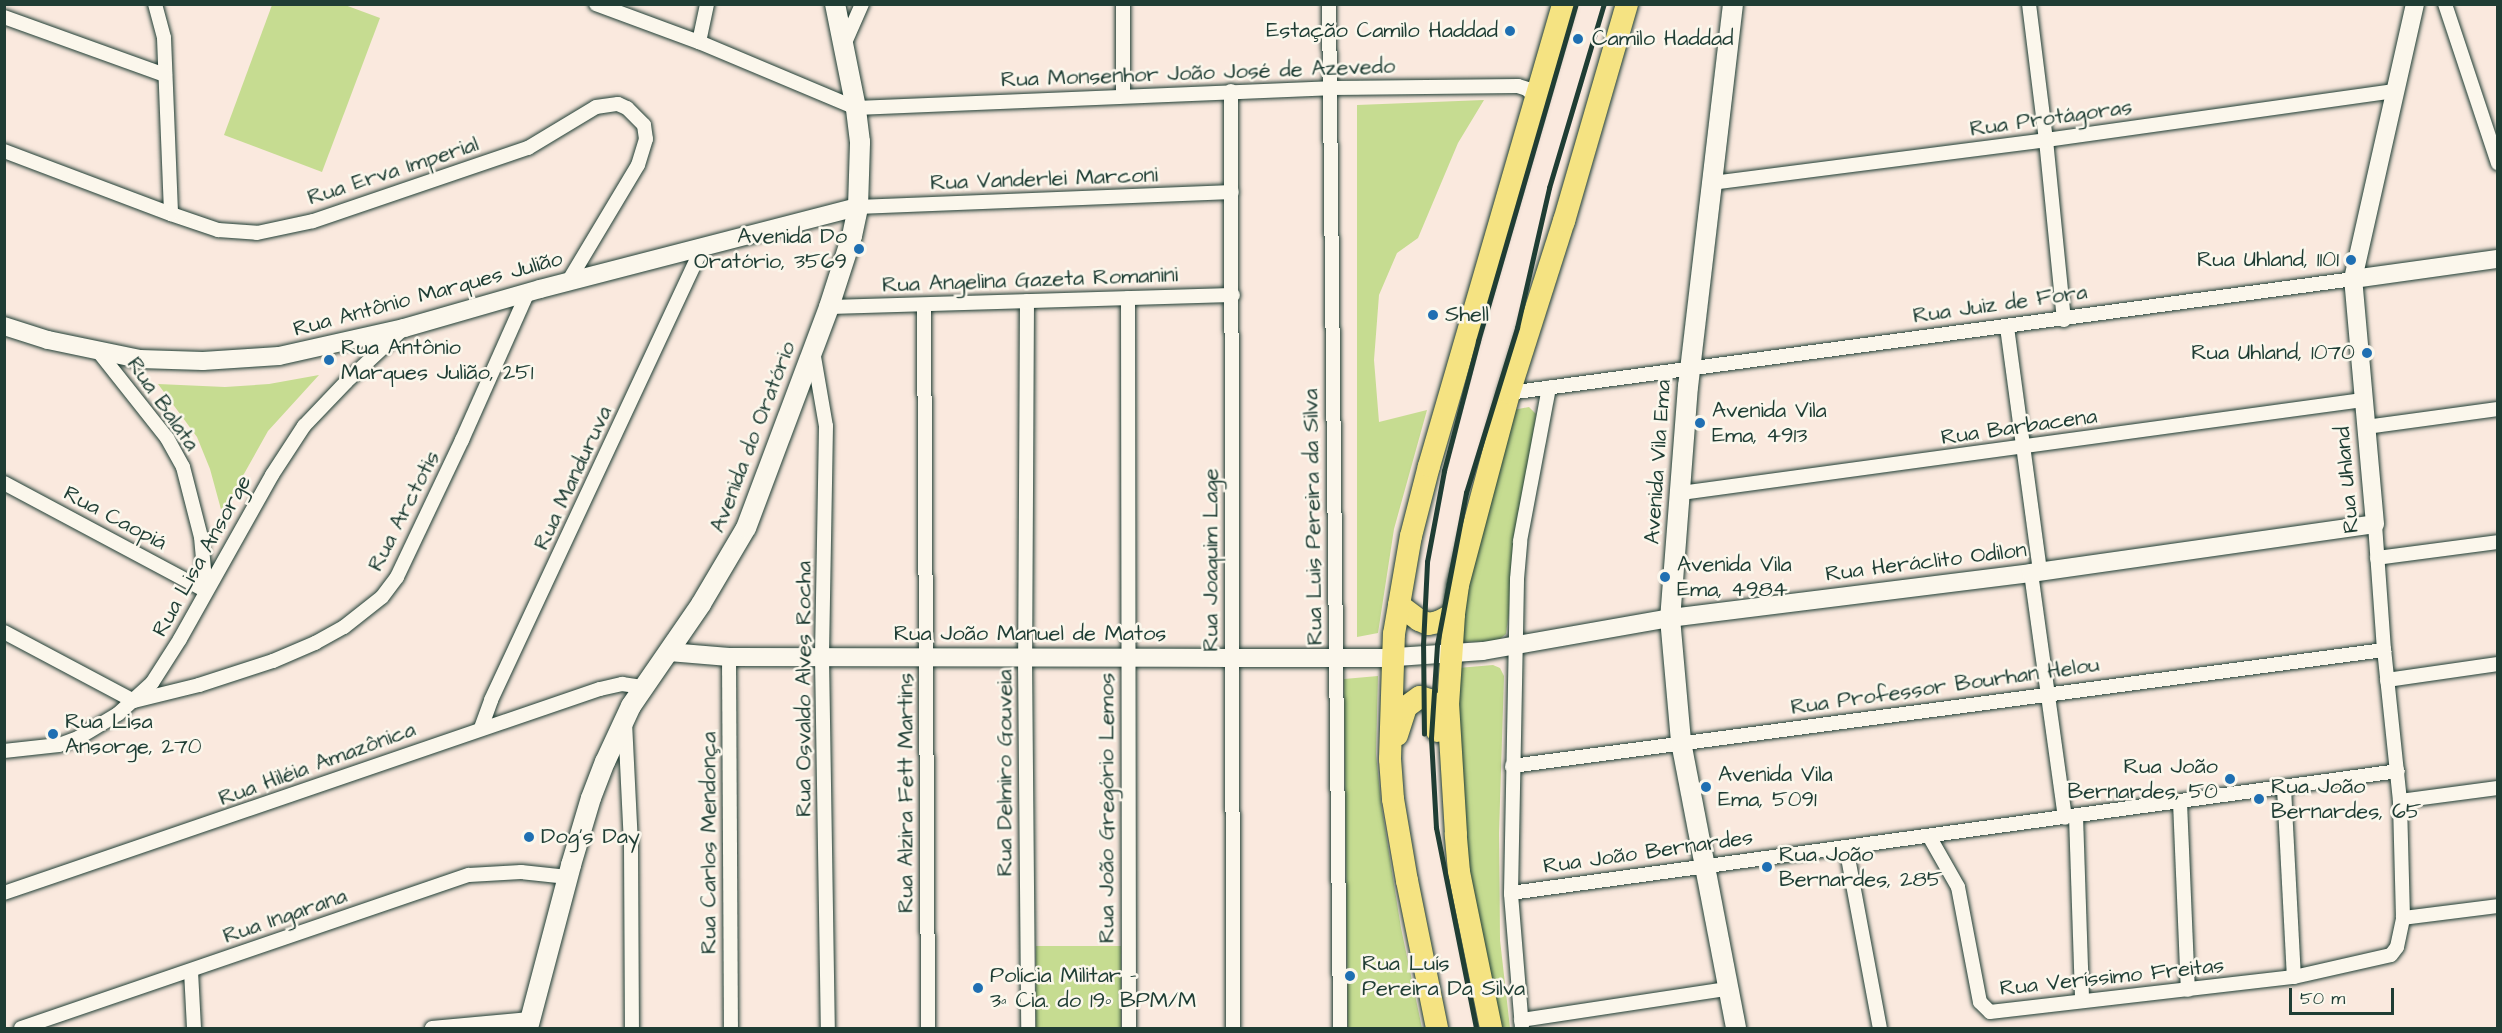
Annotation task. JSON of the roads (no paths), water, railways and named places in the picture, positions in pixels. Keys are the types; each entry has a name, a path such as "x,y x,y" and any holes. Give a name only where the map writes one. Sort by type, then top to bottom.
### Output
{"main road":[{"name":"Avenida do Oratório","path":"529,1024 591,798 624,719 727,563 746,528 829,307 858,207 860,166 856,108 835,4"},
{"path":"1437,1029 1394,805 1390,759 1392,657 1411,536 1429,466 1563,4"},
{"path":"1459,872 1450,769 1449,656 1458,585 1509,393 1564,221 1627,4"},
{"name":"Avenida Vila Ema","path":"1733,4 1690,369 1670,618 1682,742 1736,1029"},
{"path":"1399,605 1428,624 1454,614"},
{"path":"1390,759 1406,707 1420,697 1429,700 1437,712 1438,744 1459,872 1491,1029"}],"street":[{"path":"155,4 164,38 171,214"},
{"path":"596,4 699,42 856,108"},
{"path":"699,42 707,4"},
{"path":"844,45 862,4"},
{"path":"1123,4 1123,95"},
{"name":"Rua Luis Pereira da Silva","path":"1329,4 1340,1029"},
{"path":"2029,4 2046,140 2064,320"},
{"name":"Rua Uhland","path":"2391,956 2397,947 2403,918 2400,801 2384,650 2353,279 2415,4"},
{"path":"2445,4 2498,163"},
{"path":"4,17 165,75"},
{"name":"Rua Monsenhor João José de Azevedo","path":"856,108 1330,88 1518,86 1527,89 1536,98"},
{"name":"Rua Joaquim Lage","path":"1231,91 1233,1029"},
{"name":"Rua Protágoras","path":"1712,183 2046,140 2395,91"},
{"name":"Rua Erva Imperial","path":"4,151 218,231 236,233 276,231 384,198 528,148 596,107 618,104 638,116 644,125 646,139 638,165 568,282"},
{"name":"Rua Vanderlei Marconi","path":"858,207 1232,192"},
{"name":"Rua Antônio Marques Julião","path":"4,326 98,351 161,360 203,361 279,356 404,328 528,292 858,207"},
{"name":"Rua Manduruva","path":"481,728 491,700 703,246"},
{"name":"Rua Juiz de Fora","path":"1509,393 2064,320 2498,259"},
{"name":"Rua Arctotis","path":"134,701 199,686 273,661 315,643 344,627 382,597 413,546 528,292"},
{"name":"Rua Angelina Gazeta Romanini","path":"829,307 1233,295"},
{"name":"Rua João Gregório Lemos","path":"1128,298 1127,658 1130,1029"},
{"name":"Rua Delmiro Gouveia","path":"1027,301 1028,1029"},
{"name":"Rua Alzira Fett Martins","path":"924,304 928,1029"},
{"path":"2007,327 2024,448 2048,694 2071,817 2082,1001"},
{"name":"Rua Lisa Ansorge","path":"4,751 59,745 98,728 134,701 163,668 272,475 304,426 346,382 404,328"},
{"name":"Rua Balata","path":"98,351 167,438 183,467 201,537 206,591"},
{"name":"Rua Osvaldo Alves Rocha","path":"813,351 826,426 822,657 828,1029"},
{"path":"1549,388 1520,541 1515,647 1511,893 1522,1024 1727,989"},
{"name":"Rua Barbacena","path":"1681,494 2363,400"},
{"path":"2366,427 2498,409"},
{"name":"Rua Caopiá","path":"4,483 206,591"},
{"name":"Rua Heráclito Odilon","path":"1392,657 1449,656 1515,647 1670,618 2036,573 2375,524"},
{"path":"2378,558 2498,542"},
{"path":"4,632 134,701"},
{"name":"Rua Professor Bourhan Helou","path":"1512,766 2384,650"},
{"name":"Rua João Manuel de Matos","path":"669,652 729,657 1392,657"},
{"name":"Rua Carlos Mendonça","path":"729,657 731,1029"},
{"path":"2387,680 2498,664"},
{"name":"Rua Hiléia Amazônica","path":"4,893 177,836 481,728 614,685 644,687"},
{"path":"624,719 631,845 632,1029"},
{"name":"Rua João Bernardes","path":"1511,893 2398,771"},
{"path":"2284,788 2294,977"},
{"path":"2400,801 2498,788"},
{"path":"2180,802 2188,990"},
{"name":"Rua Veríssimo Freitas","path":"1929,836 1940,853 1962,900 1982,1007 1996,1012 2294,977 2391,956"},
{"path":"1846,847 1880,1029"},
{"name":"Rua Ingarana","path":"21,1029 469,875 521,872 568,877"},
{"path":"2403,918 2498,906"},
{"path":"191,971 194,1029"},
{"path":"432,1029 529,1024"}],"railway":[{"path":"1424,734 1423,645 1427,562 1444,471 1478,341 1576,4"},
{"path":"1476,1028 1436,828 1431,738 1437,645 1466,493 1517,328 1549,188 1604,4"}],"place":[{"name":"Estação Camilo Haddad","path":"1510,31"},
{"name":"Camilo Haddad","path":"1578,39"},
{"name":"Avenida Do Oratório, 3569","path":"859,249"},
{"name":"Rua Uhland, 1101","path":"2351,260"},
{"name":"Shell","path":"1433,315"},
{"name":"Rua Uhland, 1070","path":"2367,353"},
{"name":"Rua Antônio Marques Julião, 251","path":"329,360"},
{"name":"Avenida Vila Ema, 4913","path":"1700,423"},
{"name":"Avenida Vila Ema, 4984","path":"1665,577"},
{"name":"Rua Lisa Ansorge, 270","path":"53,734"},
{"name":"Rua João Bernardes, 50","path":"2230,779"},
{"name":"Avenida Vila Ema, 5091","path":"1706,787"},
{"name":"Rua João Bernardes, 65","path":"2259,799"},
{"name":"Dog's Day","path":"529,837"},
{"name":"Rua João Bernardes, 285","path":"1767,867"},
{"name":"Rua Luís Pereira Da Silva","path":"1350,976"},
{"name":"Polícia Militar - 3ª Cia. do 19º BPM/M","path":"978,988"}]}
